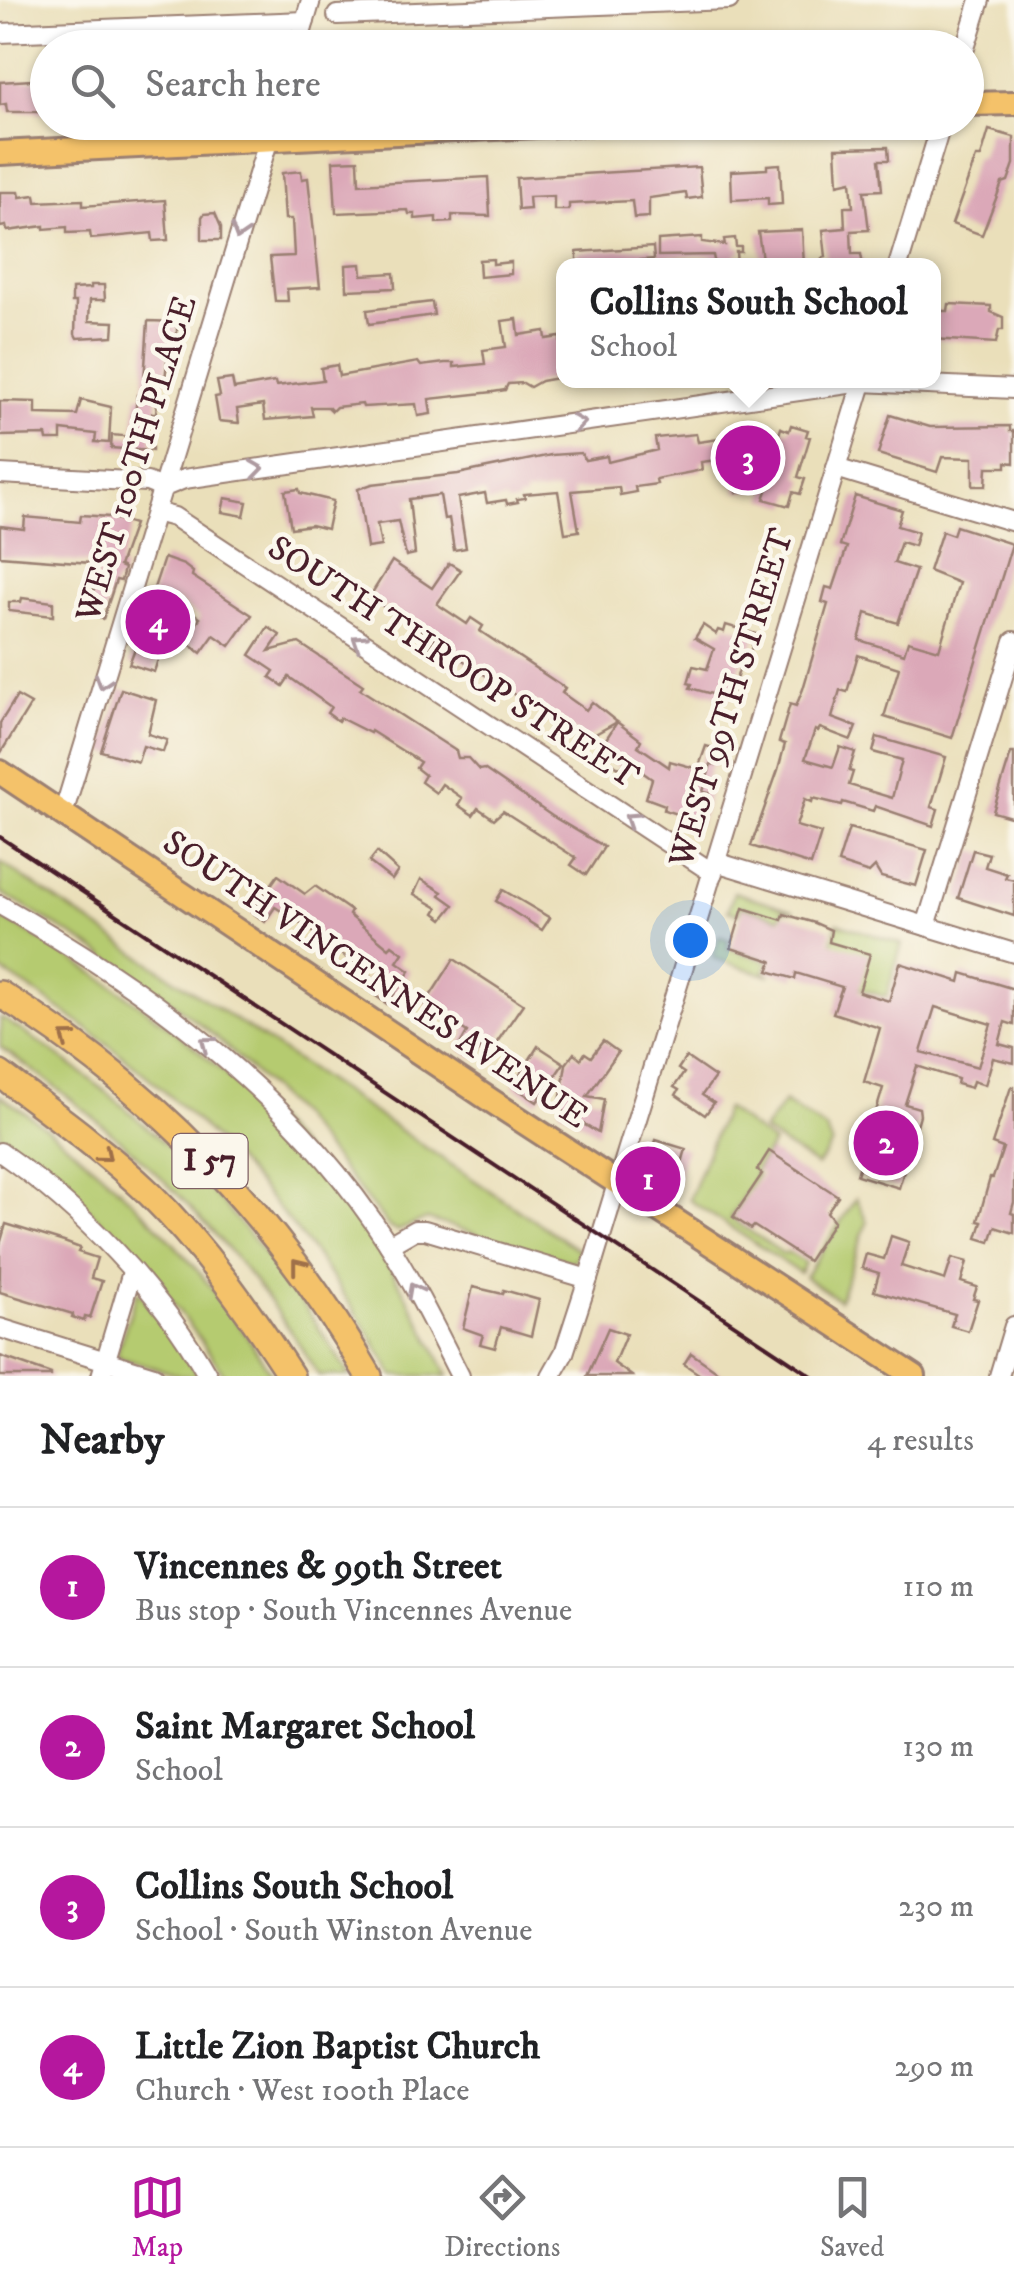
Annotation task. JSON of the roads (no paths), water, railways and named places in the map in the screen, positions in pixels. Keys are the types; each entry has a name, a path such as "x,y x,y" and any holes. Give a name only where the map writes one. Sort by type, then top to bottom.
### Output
{"highway":[{"name":"I 57","path":"0,994 104,1066 208,1158 257,1212 308,1278 370,1376"},
{"name":"I 57","path":"0,1074 106,1155 151,1195 247,1310 291,1376"}],"main road":[{"path":"984,104 1014,103"},
{"path":"0,153 160,140"},
{"name":"SOUTH VINCENNES AVENUE","path":"0,772 914,1376"}],"street":[{"path":"302,30 311,0"},
{"path":"337,14 729,0"},
{"path":"971,30 980,0"},
{"path":"87,30 305,20"},
{"path":"0,34 30,33"},
{"name":"WEST 100TH PLACE","path":"63,814 268,140"},
{"path":"900,258 936,140"},
{"path":"941,385 1014,389"},
{"path":"0,474 147,482 162,488 184,480 814,388"},
{"name":"WEST 99TH STREET","path":"551,1376 564,1353 588,1279 860,388"},
{"path":"836,468 1014,522"},
{"name":"SOUTH THROOP STREET","path":"155,512 174,518 714,868 1014,953"},
{"path":"926,926 1014,641"},
{"path":"0,905 128,983 233,1063 312,1142 390,1245 460,1376"},
{"path":"0,1152 73,1210 132,1272 178,1329 208,1376"},
{"path":"390,1245 414,1230 426,1230 588,1279"},
{"path":"104,1368 132,1272"},
{"path":"999,1376 1014,1326"},
{"path":"0,1328 104,1368 154,1376"}],"railway":[{"path":"0,837 812,1376"}],"place":[{"name":"Collins South School","path":"748,458"},
{"name":"Little Zion Baptist Church","path":"158,622"},
{"name":"Saint Margaret School","path":"886,1143"},
{"name":"Vincennes & 99th Street","path":"648,1179"}]}
